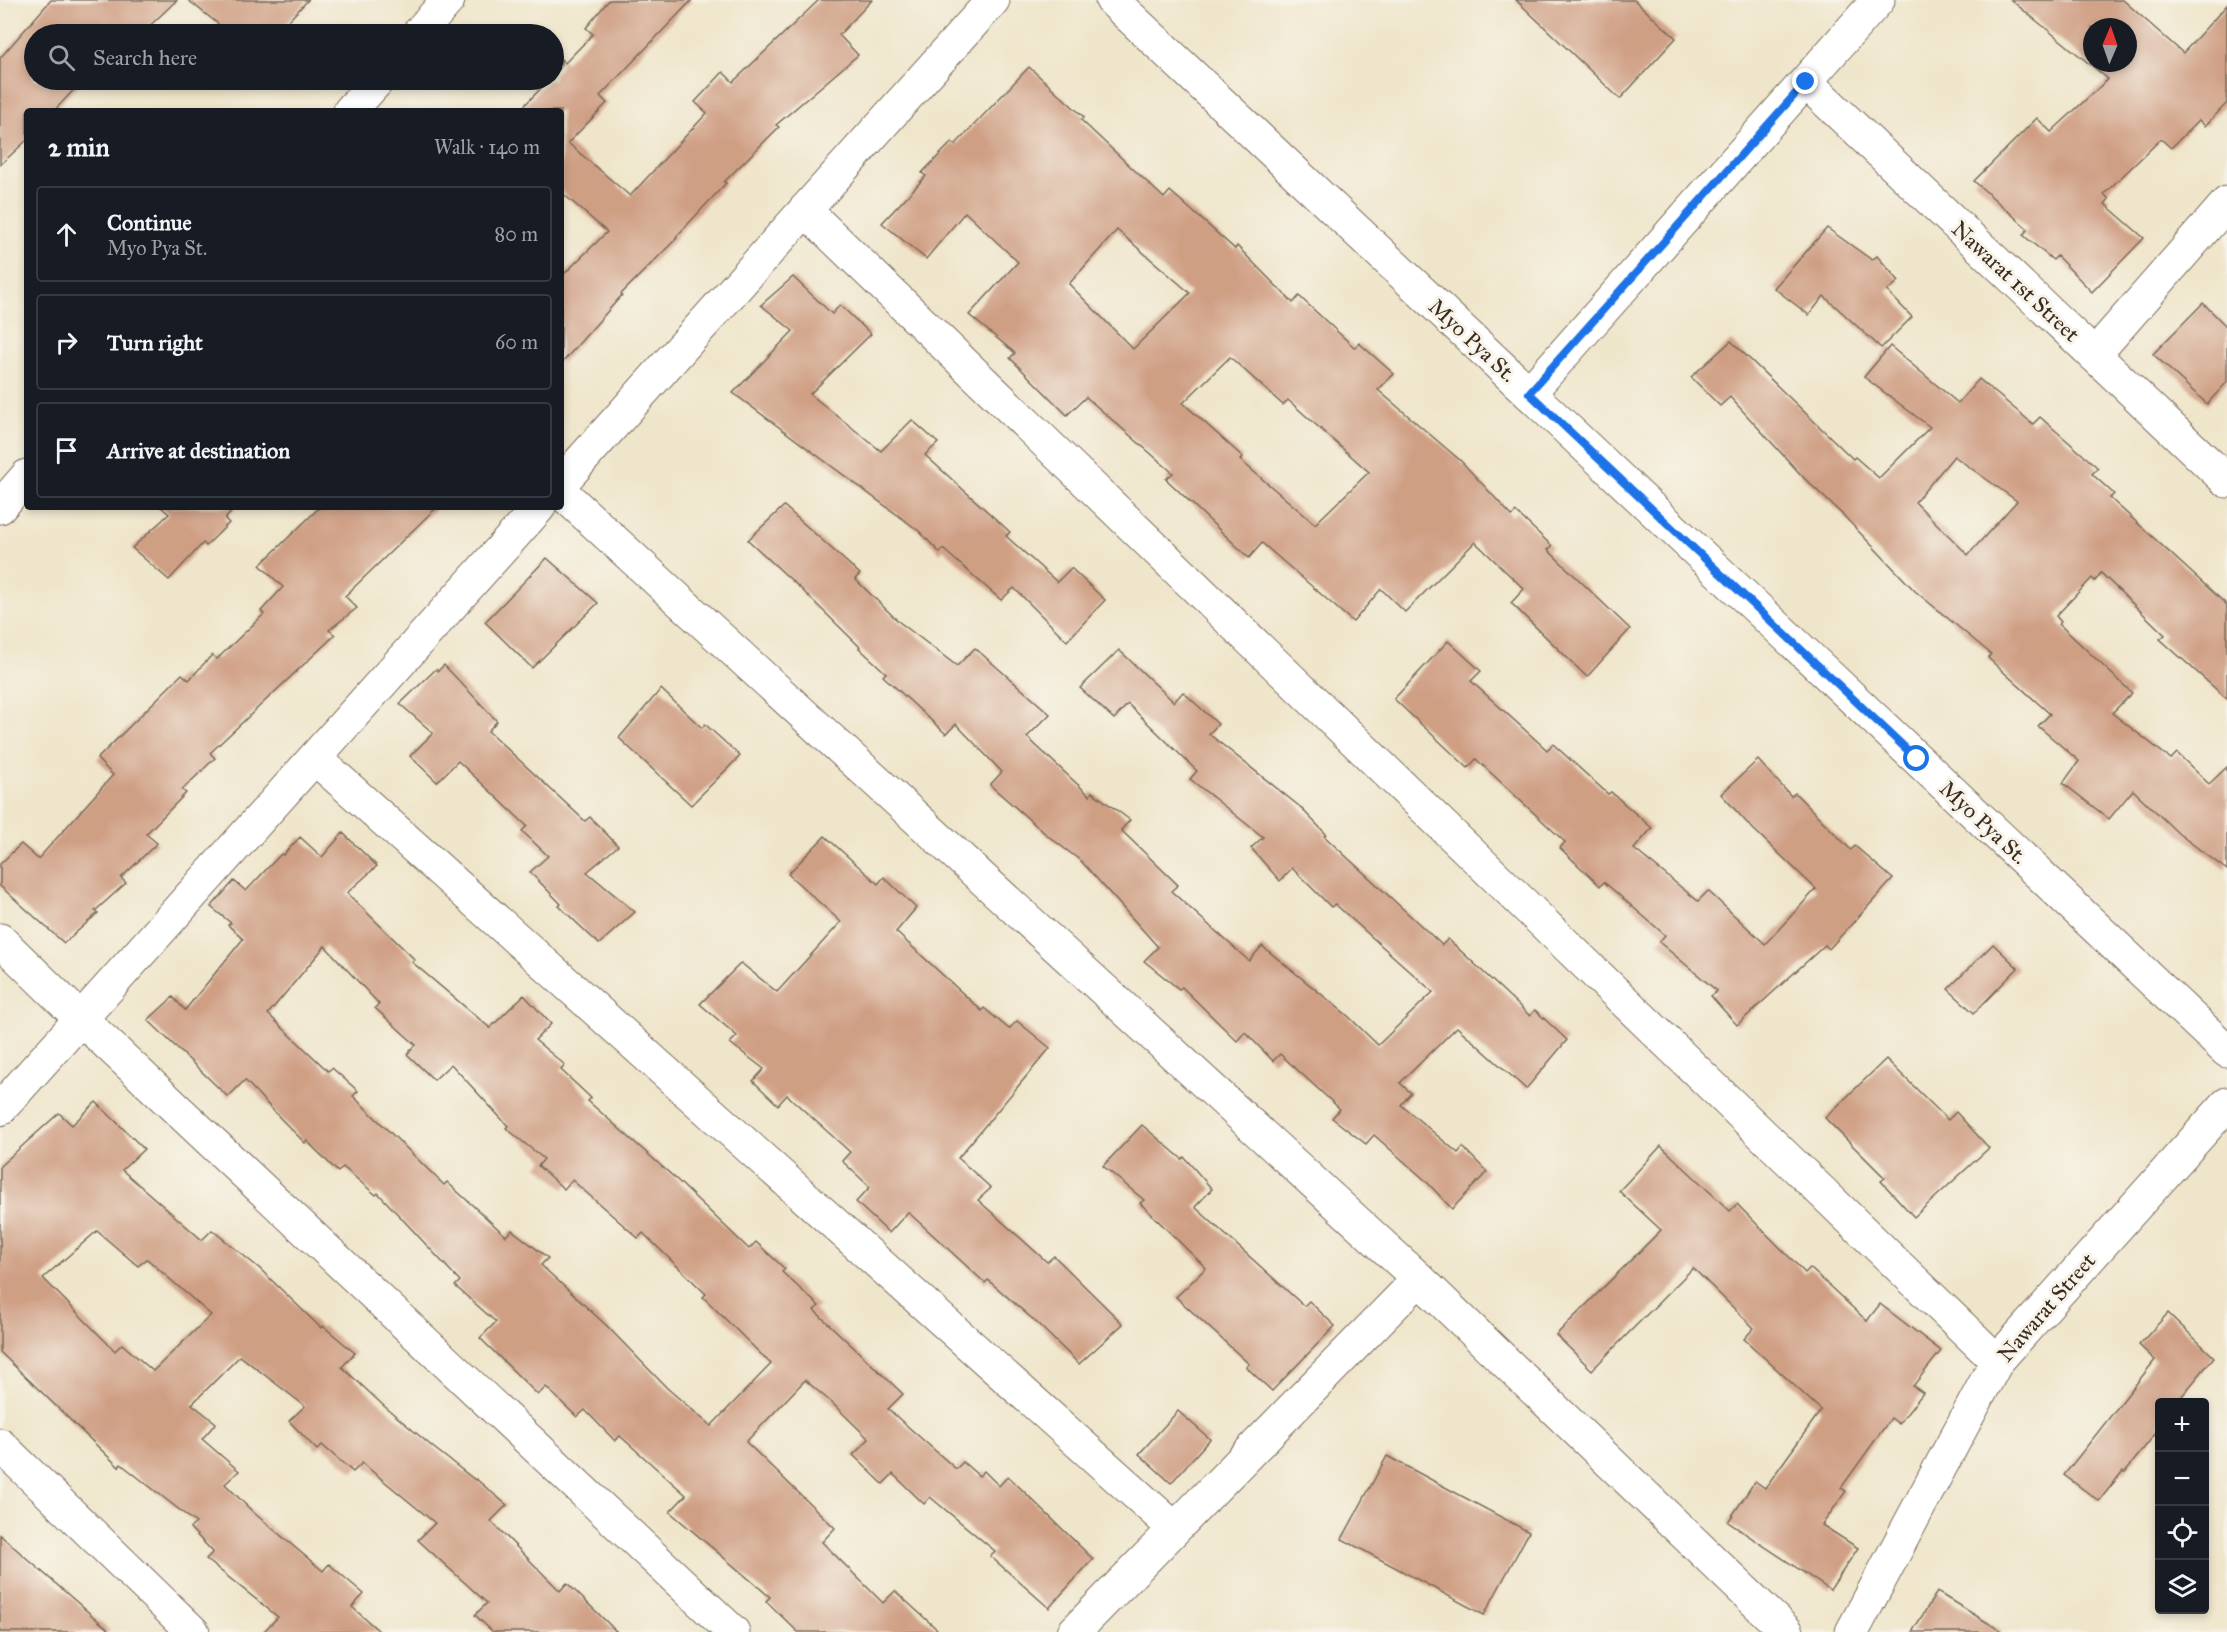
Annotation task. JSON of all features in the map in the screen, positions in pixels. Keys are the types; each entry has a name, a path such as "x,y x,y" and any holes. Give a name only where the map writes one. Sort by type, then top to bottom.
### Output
{"street":[{"path":"427,24 448,0"},
{"path":"564,480 993,0"},
{"name":"Myo Pya St.","path":"1112,0 2227,1051"},
{"path":"1529,393 1878,0"},
{"name":"Nawarat 1st Street","path":"1806,82 2227,481"},
{"path":"353,108 369,90"},
{"path":"2094,355 2227,203"},
{"path":"805,210 1997,1361"},
{"path":"564,495 1419,1280 1787,1632"},
{"path":"0,1109 536,510"},
{"path":"315,758 1174,1528"},
{"path":"0,940 81,1019 733,1632"},
{"name":"Nawarat Street","path":"1852,1632 1997,1361 2227,1104"},
{"path":"1074,1632 1419,1280"},
{"path":"0,1445 193,1632"}],"building":[{"path":"51,0 177,0 152,24 30,24"},
{"path":"188,0 308,0 285,24 218,24"},
{"path":"609,0 692,0 600,96 607,103 568,143 630,196 707,113 695,102 723,72 733,82 819,0 872,0 839,35 858,55 776,125 779,127 724,182 726,183 677,238 621,294 564,361 564,274 607,232 564,195 564,108 522,108 539,90 564,90 564,62 593,34 586,28"},
{"path":"1516,0 1634,0 1676,38 1620,99"},
{"path":"2011,0 2123,0 2183,53 2227,5 2227,103 2205,126 2199,120 2171,148 2161,139 2104,194 2109,199 2105,204 2144,238 2092,292 2057,256 2053,260 2023,235 2028,229 1974,181 2037,118 2051,132 2108,79 2099,72 2137,72 2137,18 2083,18 2083,59"},
{"path":"24,31 24,90 74,90 57,108 24,108 24,143 0,165 0,58"},
{"path":"1029,67 1084,117 1081,120 1164,198 1170,191 1235,249 1237,246 1293,303 1299,296 1355,348 1359,343 1394,374 1378,390 1461,461 1512,516 1516,512 1552,546 1548,550 1630,629 1587,677 1511,603 1524,589 1475,542 1405,612 1381,589 1353,622 1262,543 1249,558 1166,479 1173,473 1086,397 1067,415 1010,358 1015,353 969,315 1018,262 965,212 926,259 882,223 926,176 922,173 952,142 955,145","holes":["1117,230 1190,293 1133,349 1069,284","1230,357 1283,405 1288,400 1369,472 1315,524 1240,460 1243,457 1183,403"]},
{"path":"1827,228 1872,260 1877,256 1899,281 1887,291 1912,317 1881,348 1824,296 1809,315 1774,288"},
{"path":"793,277 832,314 840,305 871,334 810,394 881,451 912,420 938,443 925,455 1010,532 1006,536 1057,582 1071,568 1105,600 1067,641 1014,588 1001,600 943,549 940,553 919,531 733,393 793,331 761,305"},
{"path":"2203,303 2227,327 2227,382 2207,404 2153,354"},
{"path":"1731,341 1853,459 1855,457 1879,478 1930,427 1864,377 1890,346 1958,403 1979,379 2033,424 2040,417 2098,468 2092,474 2114,494 2110,498 2227,605 2227,699 2160,639 2165,635 2101,573 2095,581 2092,578 2056,616 2061,622 2059,624 2132,693 2112,713 2171,759 2177,753 2209,784 2227,767 2227,870 2179,834 2133,790 2109,819 2063,783 2079,761 2038,726 2050,714 1988,658 1991,654 1915,591 1844,516 1804,478 1730,397 1720,406 1691,377","holes":["1954,456 2017,501 1968,555 1915,502"]},
{"path":"784,506 860,574 855,579 898,621 957,666 975,648 1050,714 1027,737 1090,796 1092,792 1130,820 1121,830 1178,885 1171,891 1249,961 1262,946 1348,1016 1378,1045 1433,992 1335,904 1331,907 1292,868 1280,881 1251,848 1263,837 1190,779 1197,771 1128,704 1114,719 1080,688 1119,650 1174,702 1183,692 1218,724 1209,734 1299,806 1326,834 1324,836 1442,945 1448,939 1530,1016 1535,1010 1567,1040 1526,1089 1457,1027 1400,1083 1411,1093 1401,1105 1458,1153 1463,1147 1487,1172 1452,1209 1426,1181 1374,1135 1366,1144 1332,1118 1340,1109 1280,1054 1273,1061 1245,1032 1237,1041 1182,987 1179,989 1144,961 1158,947 1081,861 1048,836 990,785 1002,772 956,724 946,734 883,676 886,673 748,540"},
{"path":"164,510 233,510 225,519 229,523 206,546 203,543 169,580 132,548 169,514"},
{"path":"317,510 434,510 345,596 357,608 329,630 335,635 210,753 215,758 182,790 186,793 146,834 157,843 121,878 126,883 95,911 98,913 64,943 0,886 0,864 21,844 38,859 113,775 97,759 182,674 189,680 212,655 217,659 264,614 261,611 283,587 260,565"},
{"path":"547,558 598,603 532,668 485,622"},
{"path":"1448,641 1481,671 1471,681 1547,750 1553,744 1608,794 1611,792 1652,828 1634,849 1698,901 1708,891 1765,944 1816,889 1749,825 1721,794 1758,760 1791,796 1795,793 1851,850 1855,846 1893,879 1829,949 1825,945 1737,1025 1711,996 1717,991 1659,942 1665,935 1604,882 1600,886 1560,848 1565,842 1476,759 1468,768 1394,699"},
{"path":"444,665 497,721 488,731 585,821 590,817 618,846 587,872 635,912 599,944 559,906 561,904 530,872 548,856 522,831 527,826 458,761 437,782 410,756 433,733 400,704 436,669 438,671"},
{"path":"661,689 702,728 705,724 740,756 691,805 619,738"},
{"path":"343,833 377,866 347,893 415,960 412,962 490,1028 524,995 551,1024 535,1040 565,1065 561,1070 591,1098 588,1101 675,1178 749,1249 756,1242 785,1269 782,1272 819,1306 814,1310 903,1394 888,1409 956,1469 963,1462 979,1476 984,1471 999,1486 1008,1476 1093,1559 1049,1608 990,1556 995,1551 930,1497 924,1504 893,1474 883,1484 853,1455 869,1439 805,1380 746,1442 835,1528 822,1542 883,1603 895,1591 940,1632 798,1632 766,1601 770,1597 670,1512 686,1495 620,1436 615,1441 585,1410 577,1417 546,1387 538,1395 480,1338 496,1322 455,1286 460,1281 378,1193 376,1195 343,1167 338,1172 307,1141 305,1143 245,1080 228,1097 148,1020 173,997 185,1010 243,939 228,925 231,923 211,907 234,881 246,891 300,837 322,857","holes":["325,946 379,1004 375,1008 416,1045 407,1054 434,1080 451,1064 508,1126 506,1128 544,1159 538,1166 564,1189 572,1180 638,1238 643,1233 706,1294 703,1297 771,1364 711,1426 667,1388 607,1326 541,1265 548,1258 512,1230 506,1236 447,1182 444,1185 353,1096 358,1091 332,1068 328,1071 268,1014"]},
{"path":"825,836 878,884 884,877 916,908 896,932 982,1011 984,1008 1009,1029 1017,1021 1050,1048 958,1158 991,1188 978,1200 1047,1262 1054,1256 1123,1324 1079,1364 1037,1323 988,1280 985,1283 908,1212 889,1233 856,1202 870,1187 842,1161 850,1152 787,1095 778,1105 753,1081 764,1069 730,1043 737,1036 700,1004 741,963 777,992 841,922 788,874"},
{"path":"1993,944 2018,968 1974,1013 1948,989"},
{"path":"1886,1059 1948,1120 1956,1112 1989,1148 1914,1217 1881,1181 1885,1178 1825,1118"},
{"path":"96,1102 144,1149 122,1170 202,1240 212,1230 259,1268 321,1328 323,1326 355,1353 342,1367 434,1448 507,1505 491,1521 560,1591 567,1583 617,1632 493,1632 475,1615 487,1603 418,1540 435,1523 362,1463 353,1472 322,1445 317,1450 289,1421 305,1406 240,1356 192,1404 216,1423 202,1439 239,1471 225,1484 254,1513 323,1571 329,1564 364,1594 352,1607 380,1632 263,1632 278,1617 206,1559 213,1552 190,1528 196,1523 121,1464 119,1467 0,1352 0,1166 59,1113 72,1125","holes":["97,1231 138,1266 147,1259 211,1315 153,1371 122,1344 115,1351 43,1278"]},
{"path":"1142,1125 1182,1159 1184,1157 1212,1189 1195,1207 1304,1306 1309,1301 1335,1326 1272,1391 1246,1367 1249,1364 1176,1297 1206,1268 1140,1203 1144,1200 1103,1166"},
{"path":"1661,1146 1730,1211 1737,1204 1805,1273 1810,1268 1867,1321 1880,1304 1941,1351 1913,1386 1923,1393 1899,1424 1891,1418 1841,1488 1846,1491 1822,1525 1858,1548 1830,1590 1728,1522 1755,1481 1765,1488 1821,1410 1744,1339 1754,1328 1693,1268 1592,1370 1556,1335 1661,1230 1619,1191"},
{"path":"2168,1313 2214,1357 2180,1398 2155,1398 2155,1434 2099,1501 2064,1475 2155,1360 2139,1345"},
{"path":"1178,1411 1210,1439 1171,1483 1139,1454"},
{"path":"1387,1456 1529,1532 1484,1615 1342,1539"},
{"path":"0,1535 111,1632 0,1632"},
{"path":"1937,1592 2003,1632 1912,1632"}],"route":[{"path":"1806,82 1529,393 1917,759"}]}
